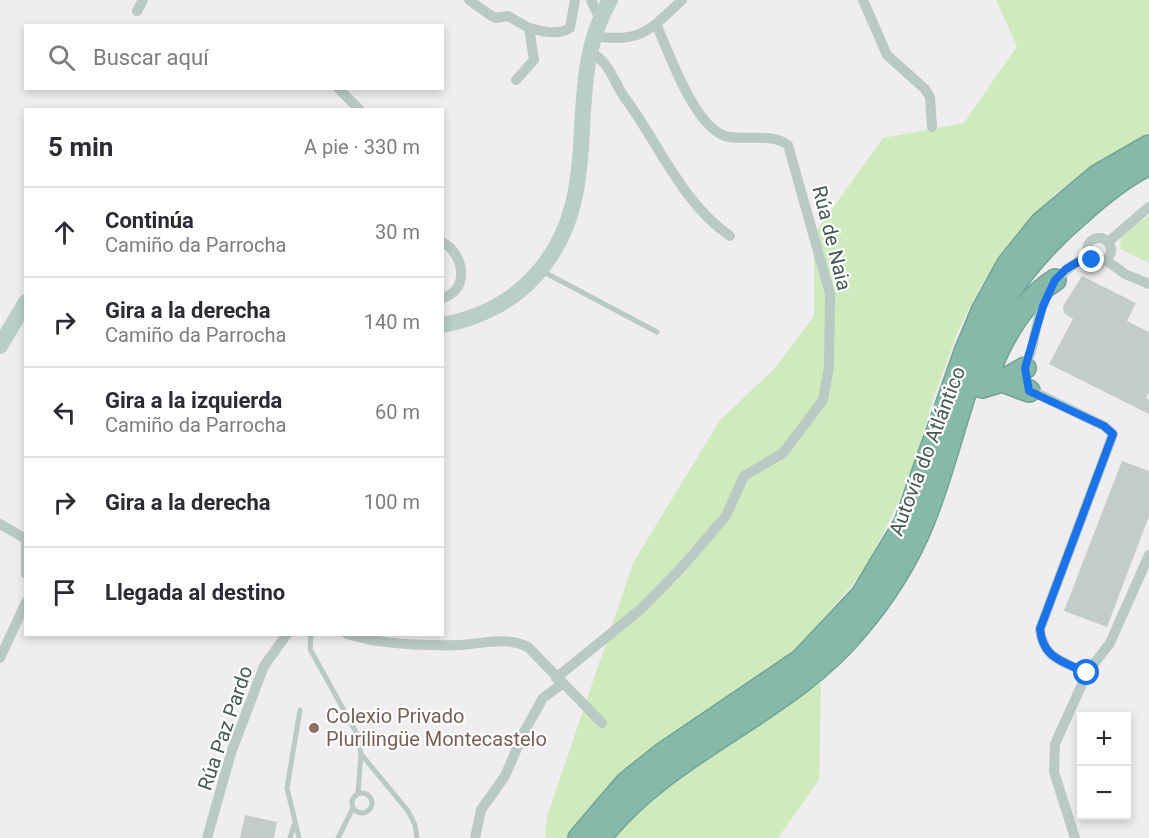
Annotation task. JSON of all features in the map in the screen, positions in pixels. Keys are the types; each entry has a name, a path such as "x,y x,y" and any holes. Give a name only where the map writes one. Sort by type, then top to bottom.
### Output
{"highway":[{"name":"Autovía do Atlántico","path":"579,838 626,783 661,755 801,660 862,595 905,523 965,352 983,309 1008,264 1041,223 1097,176 1149,146"},
{"name":"Autovía do Atlántico","path":"600,838 616,818 672,769 821,667 858,628 902,566 924,520 972,375 1009,295 1022,273 1057,234 1105,192 1149,164"},
{"path":"858,628 904,579 917,558 931,531 992,384 1001,343 1017,316 1032,298 1055,280"},
{"path":"992,384 1025,368"},
{"path":"992,384 1029,391"}],"main road":[{"path":"444,325 472,318 520,291 541,270 558,246 575,206 592,44 610,0"},
{"path":"0,346 24,305"}],"street":[{"path":"137,11 142,0"},
{"path":"470,0 496,18 508,16 529,28 547,32 564,32 570,28 575,0"},
{"path":"591,0 600,20"},
{"path":"682,0 657,26 636,36 592,44 697,208 730,236"},
{"path":"863,0 887,55 925,89 930,97 932,126"},
{"name":"Rúa de Naia","path":"474,838 481,810 505,776 524,732 543,698 559,681 641,609 726,516 744,476 783,453 823,400 829,367 830,294 788,145 780,139 727,137 718,133 706,122 680,80 657,26"},
{"path":"516,80 534,60 529,28"},
{"path":"340,90 358,108"},
{"path":"1108,242 1149,207"},
{"path":"1097,238 1108,242 1112,251 1106,260 1100,262 1088,256 1086,249 1091,240 1097,238"},
{"path":"444,244 456,255 462,272 460,286 452,296 444,298"},
{"path":"1087,673 1048,653 1041,644 1040,629 1113,434 1104,426 1029,391 1025,368 1038,319 1055,280 1066,269 1088,256"},
{"path":"1106,260 1125,274 1149,284"},
{"path":"0,524 24,539"},
{"path":"1075,838 1054,772 1055,744 1087,673 1110,643 1149,555"},
{"path":"0,658 24,606"},
{"name":"Rúa Paz Pardo","path":"207,838 231,753 264,666 286,636"},
{"path":"359,636 408,643 460,645 499,640 516,642 528,647 602,723"}],"lane":[{"path":"541,270 657,332"},
{"path":"311,636 310,649 356,732 361,754 358,793 352,802 353,808 338,838"},
{"path":"298,838 287,788 300,710"},
{"path":"361,754 408,811 415,825 417,838"},
{"path":"353,808 363,813 372,806 369,795 358,793"},
{"path":"290,838 294,823"}],"green space":[{"path":"996,0 1149,0 1149,132 1090,168 1055,194 1009,244 979,289 959,329 933,400 909,481 865,570 808,636 821,688 819,780 778,838 545,838 547,817 633,563 720,420 775,368 814,316 814,234 883,138 964,123 1017,46"},
{"path":"1149,216 1149,263 1120,249 1121,235"}],"building":[{"path":"1082,276 1136,303 1127,321 1149,332 1149,392 1146,398 1149,400 1149,414 1049,364 1073,319 1064,313 1063,306"},
{"path":"1122,461 1149,471 1149,516 1107,627 1064,611"},
{"path":"245,815 277,822 274,838 240,838"}],"place":[{"name":"Colexio Privado Plurilingüe Montecastelo","path":"314,728"}],"route":[{"path":"1087,673 1048,653 1041,644 1040,629 1113,434 1104,426 1029,391 1025,368 1030,357 1038,319 1055,280 1066,269 1082,259 1088,256 1092,260"}]}
